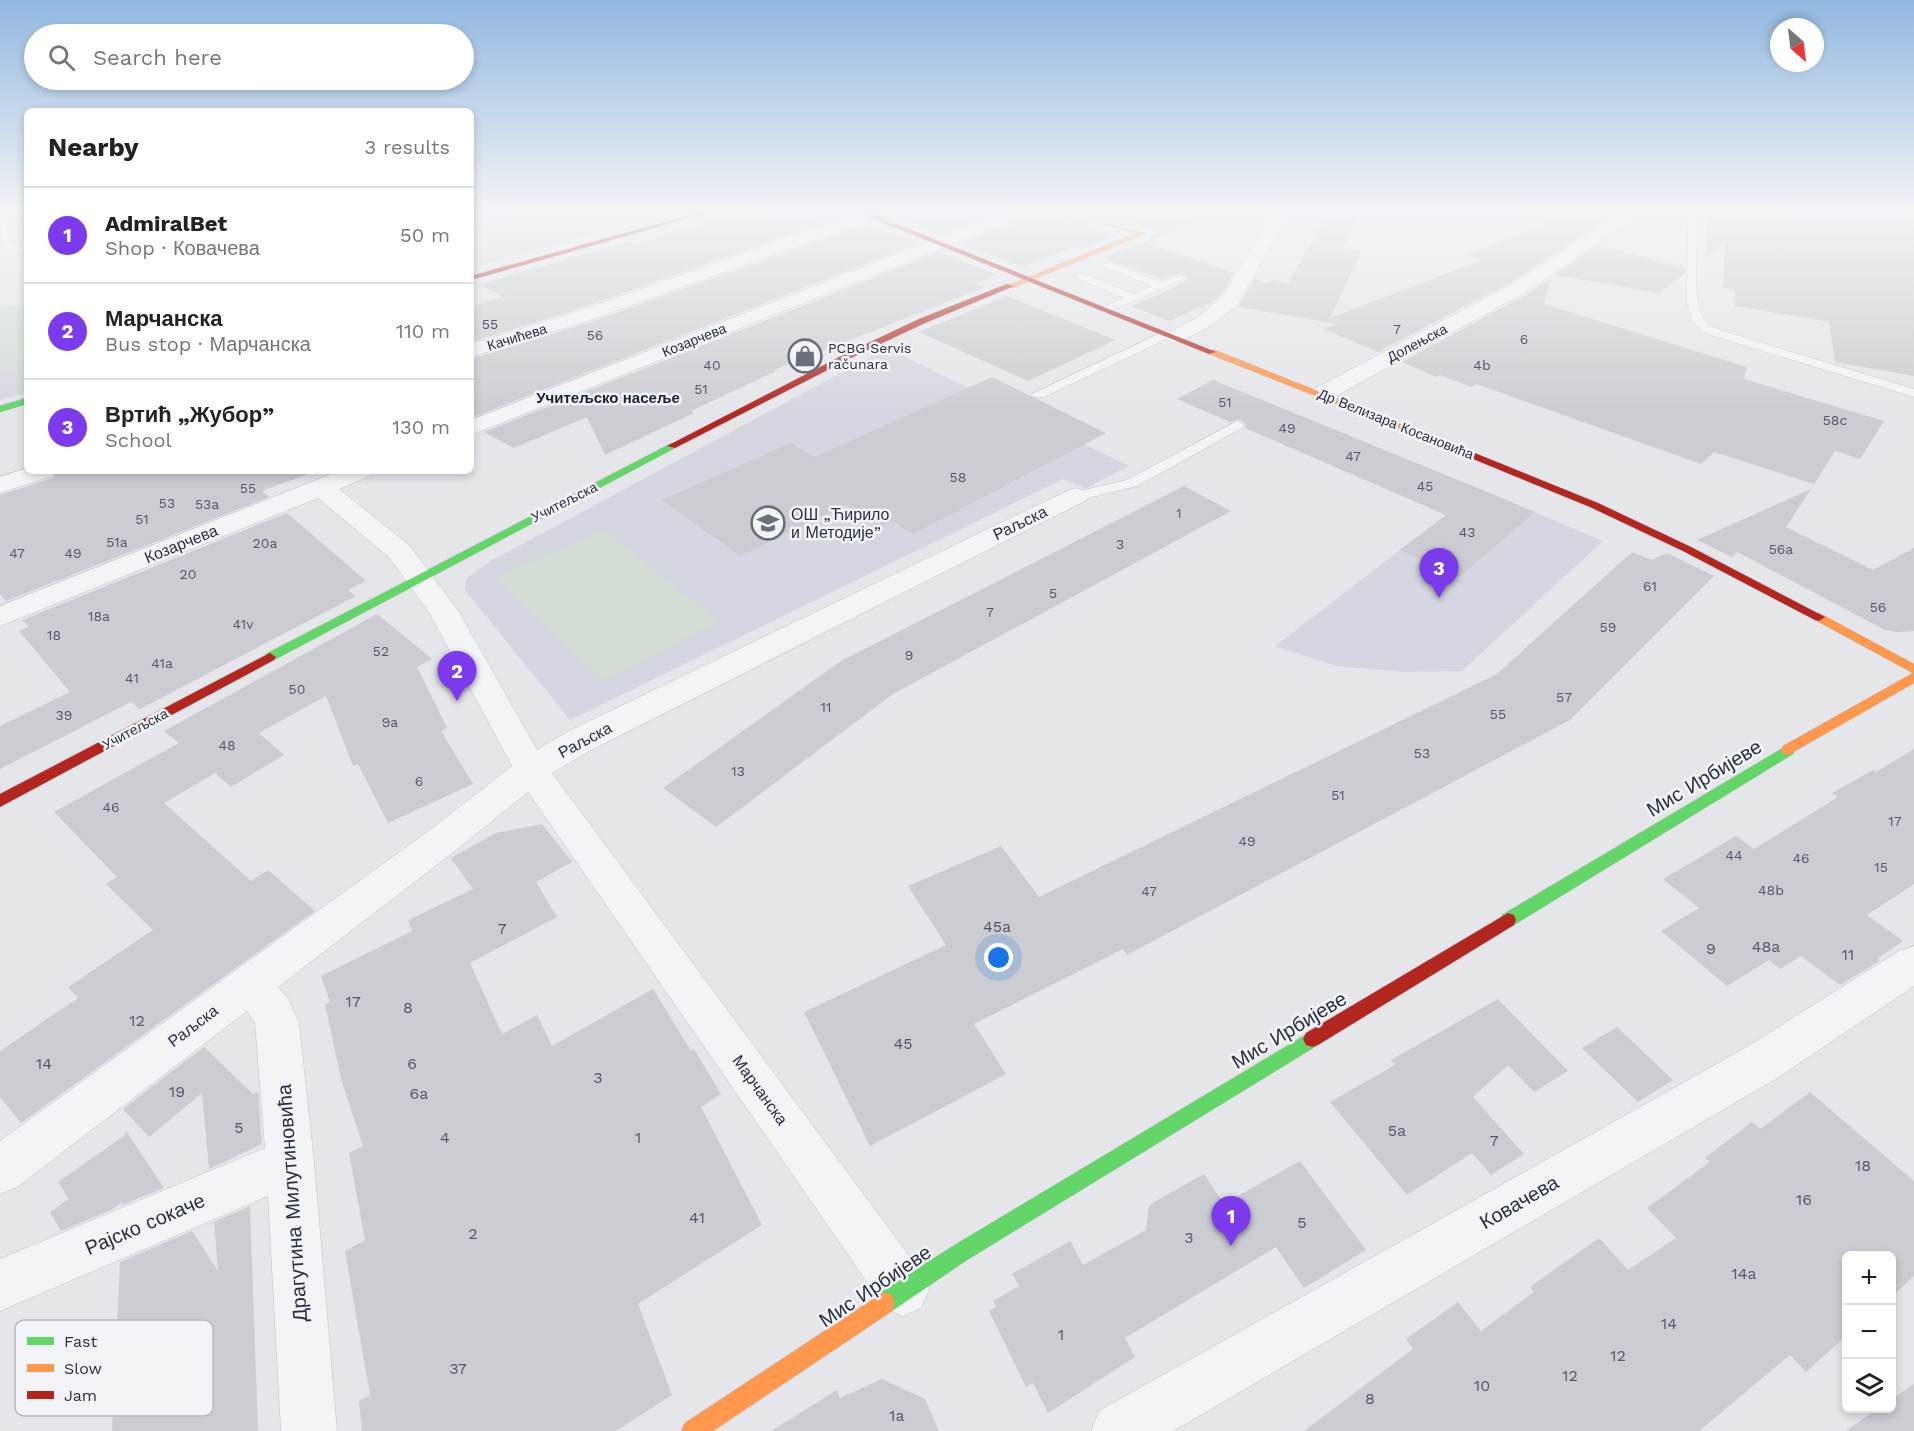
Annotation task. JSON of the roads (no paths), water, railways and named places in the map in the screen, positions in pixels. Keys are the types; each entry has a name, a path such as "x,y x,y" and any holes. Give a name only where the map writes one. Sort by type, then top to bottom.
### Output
{"street":[{"name":"Качићева","path":"474,350 580,317 683,280"},
{"name":"Козарчева","path":"474,427 845,280"},
{"name":"Учитељска","path":"0,801 419,577 850,355 922,321 1025,280"},
{"name":"Др Велизара Косановића","path":"1029,280 1547,484 1639,525 1773,591 1914,669"},
{"path":"1171,335 1205,321 1230,301 1242,280"},
{"name":"Долењска","path":"1322,394 1532,280"},
{"path":"0,409 24,402"},
{"path":"0,485 34,474"},
{"name":"Козарчева","path":"0,617 342,477"},
{"name":"Марчанска","path":"342,477 444,612 531,770 903,1290"},
{"name":"Раљска","path":"0,1170 443,840 531,770 588,736 1076,496"},
{"name":"Мис Ирбијеве","path":"693,1431 970,1247 1736,781 1914,677"},
{"name":"Ковачева","path":"1119,1431 1763,1062 1914,964"},
{"name":"Драгутина Милутиновића","path":"251,983 273,1013 277,1023 290,1162 309,1431"},
{"name":"Рајско сокаче","path":"0,1285 290,1162"}],"lane":[{"path":"1089,280 1134,298"},
{"path":"1146,280 1162,286"},
{"path":"1106,310 1177,280"},
{"path":"1692,280 1692,306 1698,321 1703,326 1742,341 1914,393"},
{"path":"1039,394 1171,335"},
{"name":"Раљска","path":"1076,496 1132,483 1237,425"}],"place":[{"name":"PCBG Servis računara","path":"805,356"},
{"name":"ОШ „Ћирило и Методије”","path":"768,523"},
{"name":"Вртић „Жубор”","path":"1439,598"},
{"name":"Марчанска","path":"457,701"},
{"name":"AdmiralBet","path":"1231,1246"}],"district":[{"name":"Учитељско насеље","path":"608,398"}]}
